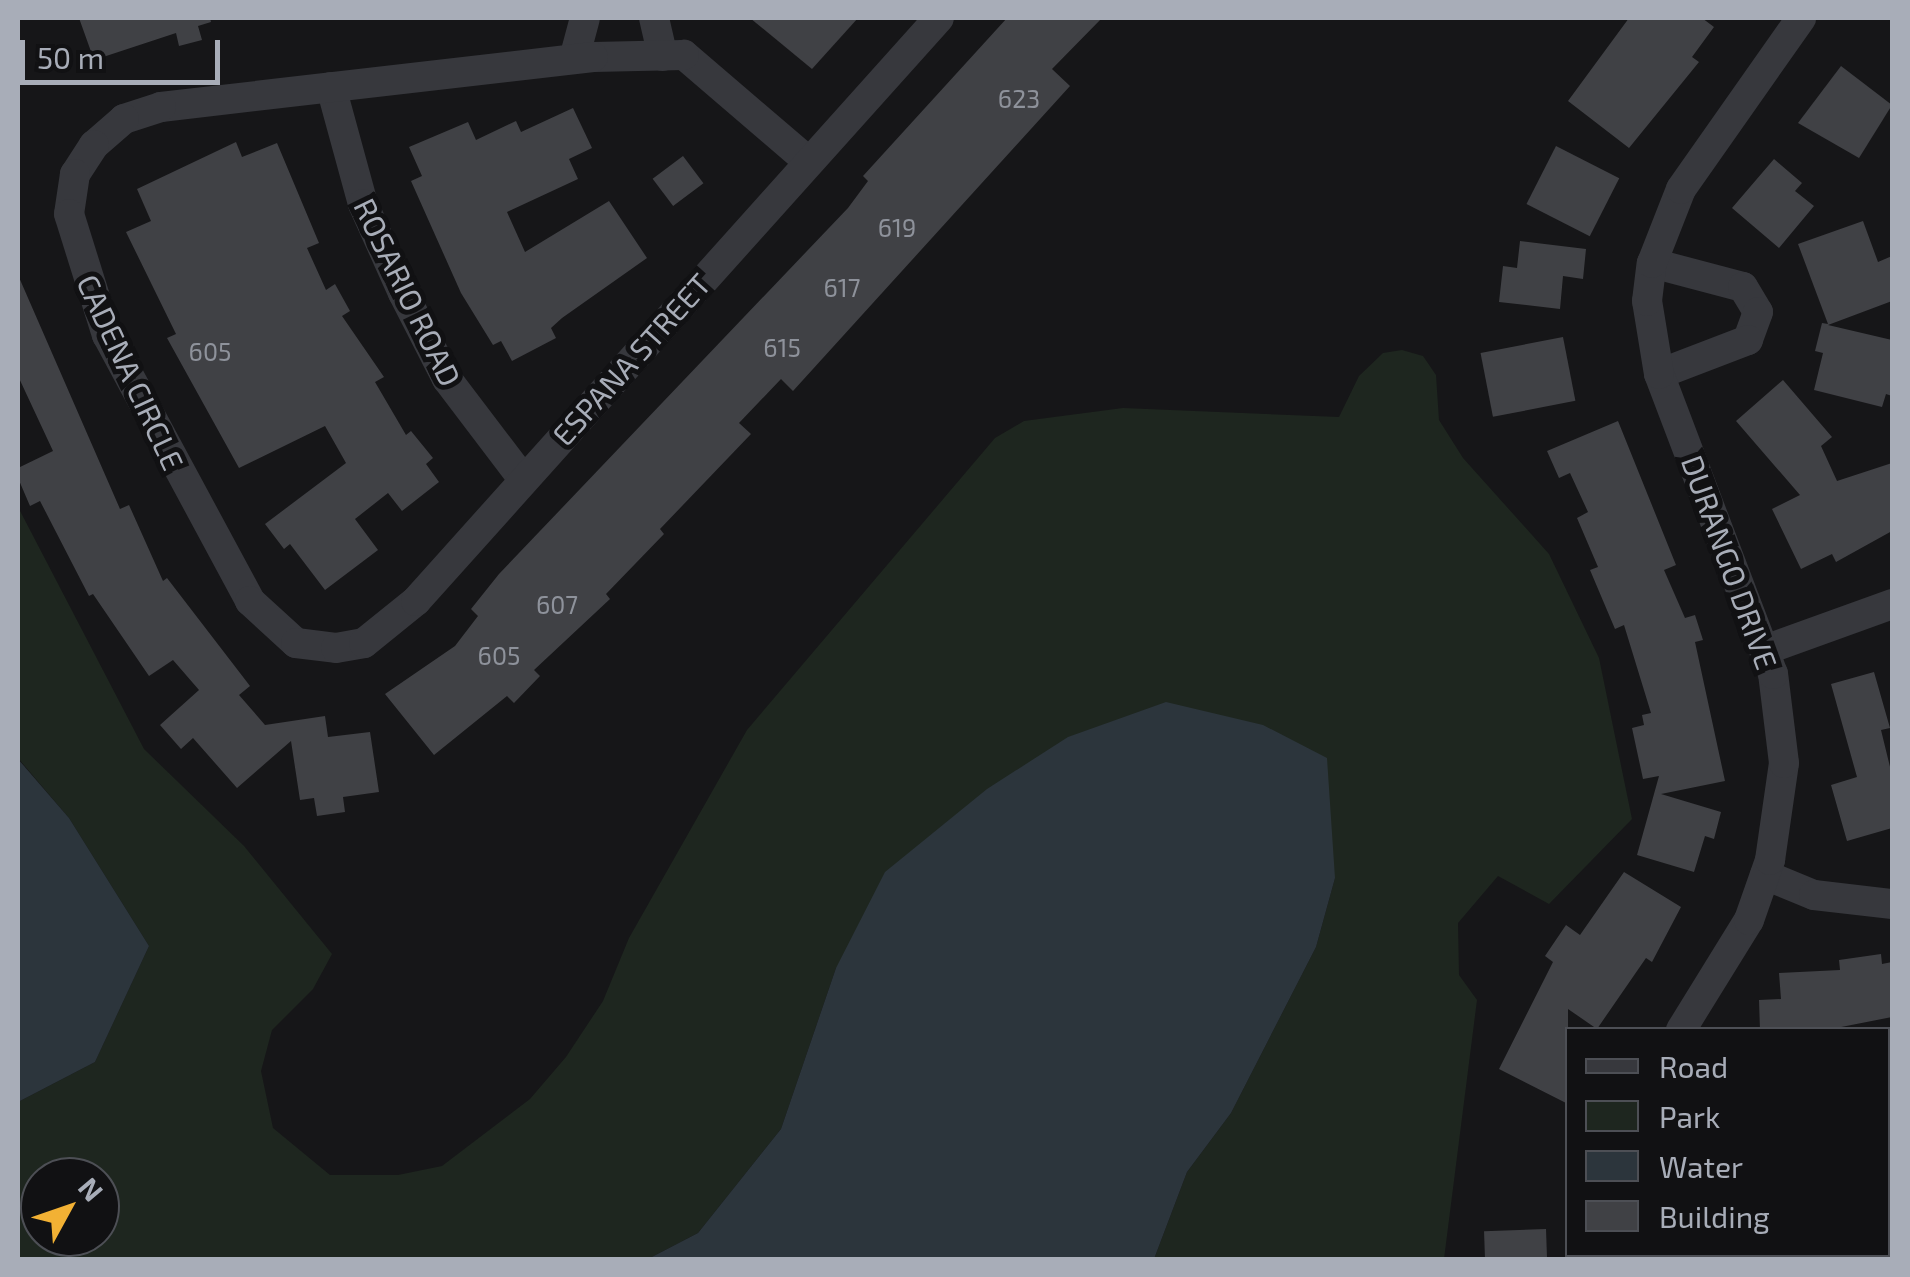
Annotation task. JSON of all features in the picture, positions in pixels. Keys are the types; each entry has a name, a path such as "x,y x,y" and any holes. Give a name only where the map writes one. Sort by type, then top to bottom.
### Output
{"street":[{"path":"574,59 585,18"},
{"path":"654,18 663,56"},
{"name":"ESPANA STREET","path":"296,643 336,648 364,644 385,630 939,18"},
{"name":"DURANGO DRIVE","path":"1683,1027 1749,920 1765,875 1784,763 1765,650 1658,374 1648,335 1652,262 1682,189 1802,18"},
{"name":"CADENA CIRCLE","path":"296,643 250,601 200,518 107,335 69,214 75,174 94,144 124,119 161,107 574,59 684,55 706,68 809,162"},
{"name":"ROSARIO ROAD","path":"331,87 363,204 403,294 447,379 523,479"},
{"path":"1652,262 1743,287 1758,312 1748,340 1658,374"},
{"path":"1765,650 1892,604"},
{"path":"1765,875 1814,895 1892,904"}],"green space":[{"path":"1402,350 1423,356 1436,375 1439,420 1463,458 1549,554 1599,658 1632,819 1549,904 1498,876 1458,923 1459,975 1477,1000 1444,1259 1154,1259 1187,1172 1231,1113 1316,947 1335,878 836,968 781,1129 698,1233 648,1259 18,1259 18,1102 95,1062 149,946 69,818 18,758 18,507 144,749 244,846 332,954 313,989 272,1030 261,1071 273,1128 330,1175 398,1175 442,1166 530,1099 566,1057 603,1001 629,938 747,730 995,438 1024,421 1123,408 1339,417 1359,376 1383,353"}],"water":[{"path":"1166,702 1263,725 1327,758 1335,878 1316,947 1231,1113 1187,1172 1154,1259 648,1259 698,1233 781,1129 836,968 885,872 987,789 1068,737"},
{"path":"18,759 69,818 149,946 95,1062 18,1102"}],"building":[{"path":"79,18 210,18 211,22 198,26 202,40 179,46 176,33 94,60"},
{"path":"750,18 858,18 812,69"},
{"path":"1007,18 1102,18 1052,69 1070,86 793,391 781,379 739,423 751,434 660,529 664,534 606,594 610,599 534,670 540,676 514,703 507,696 434,755 385,694 455,646 478,616 471,609 499,574 848,208 868,181 863,176"},
{"path":"1629,18 1702,18 1714,27 1692,57 1699,62 1629,148 1568,101"},
{"path":"1841,66 1892,105 1859,158 1798,123"},
{"path":"573,108 592,148 569,159 578,179 507,212 525,252 609,201 647,258 562,318 551,328 556,338 512,361 501,341 493,345 461,293 411,181 422,176 409,147 468,122 476,140 516,121 521,132"},
{"path":"236,142 242,157 277,143 319,243 307,248 326,290 335,284 350,311 342,316 384,377 375,382 406,435 411,431 433,458 426,464 439,482 402,511 388,493 355,519 378,550 325,590 290,544 284,549 265,524 346,463 325,426 239,468 167,338 176,334 126,232 151,221 137,189"},
{"path":"1556,146 1619,178 1590,236 1526,204"},
{"path":"683,156 703,183 673,206 653,179"},
{"path":"1774,159 1802,183 1795,191 1814,206 1779,248 1732,208"},
{"path":"1863,221 1878,262 1892,256 1892,301 1828,325 1892,340 1892,396 1886,394 1882,407 1814,390 1823,353 1815,351 1822,323 1828,324 1798,244"},
{"path":"1520,241 1586,249 1583,279 1563,276 1560,309 1499,302 1503,266 1517,268"},
{"path":"18,275 120,509 129,505 163,581 167,578 250,686 239,695 265,725 325,716 328,737 370,732 379,792 343,797 345,812 317,816 314,798 300,800 291,741 237,788 193,738 181,749 160,725 199,690 173,660 149,676 93,594 89,596 40,501 30,506 18,478 18,468 53,451 18,376"},
{"path":"1563,337 1575,401 1493,417 1481,353"},
{"path":"1783,380 1832,437 1821,446 1837,481 1892,463 1892,531 1836,562 1832,554 1801,569 1772,509 1800,495 1736,421"},
{"path":"1618,421 1676,565 1664,570 1685,618 1695,615 1703,640 1695,642 1725,781 1661,794 1721,812 1714,839 1705,836 1694,872 1637,855 1659,776 1643,779 1632,728 1644,725 1642,715 1651,713 1624,625 1615,629 1590,570 1598,567 1577,518 1588,512 1570,473 1559,478 1547,451"},
{"path":"1874,672 1890,728 1881,730 1892,775 1892,828 1847,841 1831,785 1857,777 1831,684"},
{"path":"1624,872 1681,907 1652,962 1646,958 1598,1027 1568,1009 1565,1102 1499,1069 1553,962 1545,956 1566,925 1580,935"},
{"path":"1881,954 1882,964 1892,962 1892,1017 1841,1027 1760,1027 1759,1000 1781,999 1779,973 1840,970 1839,960"},
{"path":"1546,1229 1547,1260 1485,1260 1484,1231"}]}
